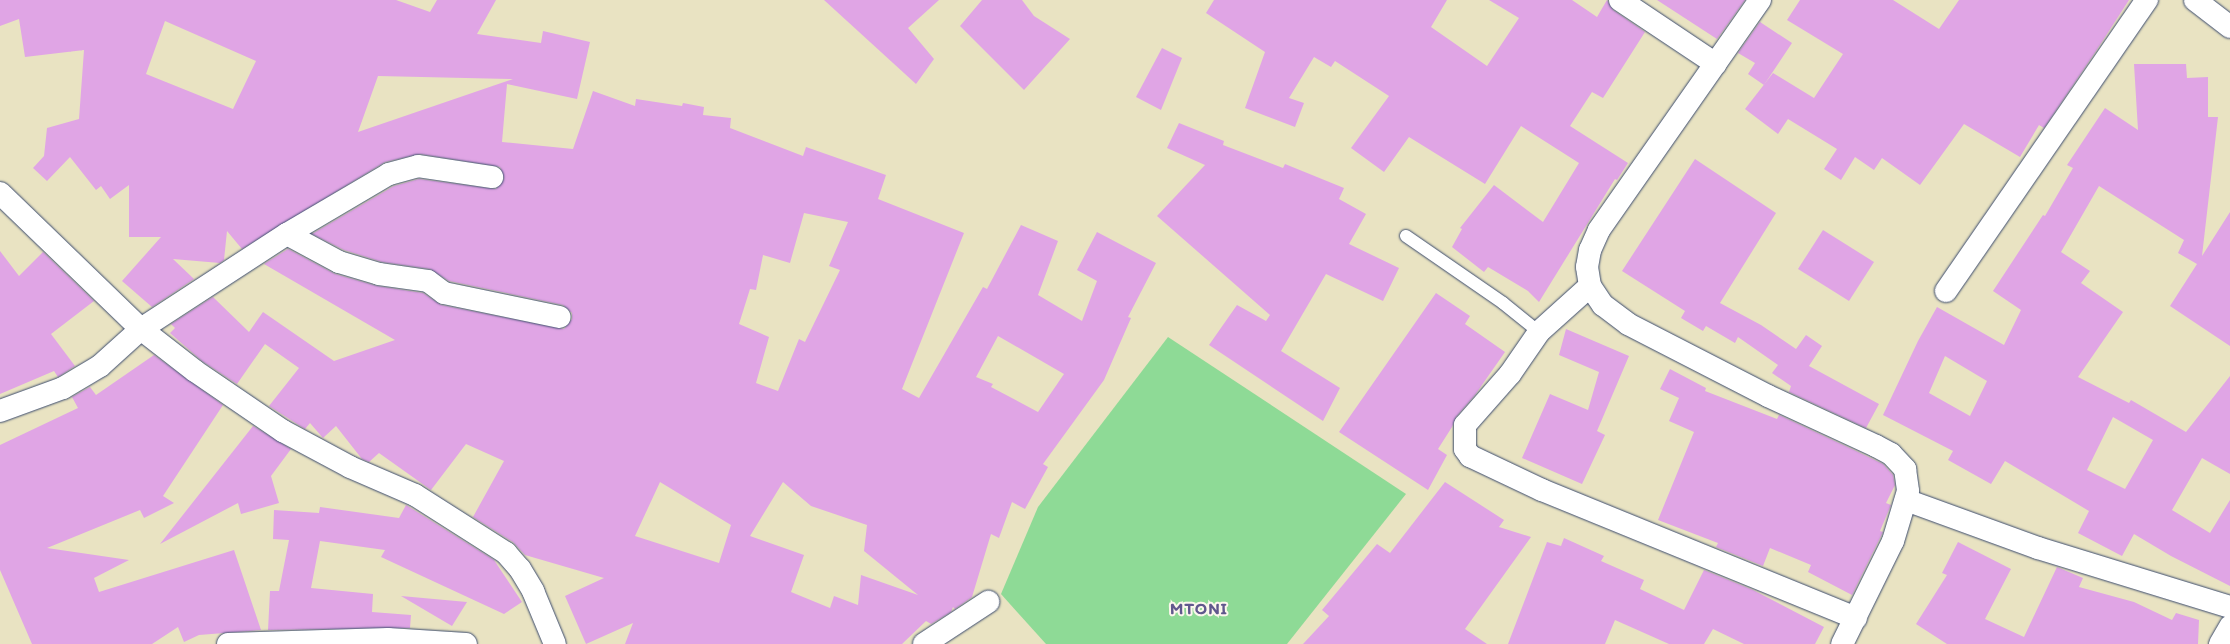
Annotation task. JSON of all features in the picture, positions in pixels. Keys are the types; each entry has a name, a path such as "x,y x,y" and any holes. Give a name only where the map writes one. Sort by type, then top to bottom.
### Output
{"street":[{"path":"1620,0 1716,64"},
{"path":"1760,0 1599,230 1590,250 1587,267 1590,286 1603,305 1628,324 1891,454 1905,469 1908,479 1906,500 1893,541 1842,644"},
{"path":"1946,291 2147,0"},
{"path":"2195,0 2230,27"},
{"path":"0,411 64,388 100,366 141,328 287,234 389,174 418,166 492,177"},
{"path":"0,193 141,328 195,371 284,431 350,468 415,495 506,553 520,569 533,591 555,644"},
{"path":"287,234 339,262 372,272 428,281 444,293 560,317"},
{"path":"1590,286 1539,332 1510,374 1465,425 1465,449 1470,456 1542,490 1856,618"},
{"path":"1906,500 2038,548 2230,607"},
{"path":"924,644 988,602"},
{"path":"2220,644 2230,627"},
{"path":"228,644 388,639 466,644"}],"lane":[{"path":"1406,236 1503,303 1539,332"}],"green space":[{"path":"1168,337 1406,494 1287,644 1046,644 1001,594 1038,507"}],"building":[{"path":"0,0 396,0 430,12 437,0 496,0 477,34 541,43 543,31 590,42 577,99 507,84 502,142 573,149 593,91 635,106 636,99 682,106 683,103 704,107 703,115 731,118 730,128 803,156 806,147 886,175 878,199 964,233 902,389 919,398 983,287 987,289 1021,225 1058,241 1038,295 1082,321 1097,281 1077,270 1097,232 1156,263 1128,317 1131,318 1104,380 1043,464 1048,467 1025,509 1012,502 999,538 991,534 972,597 955,609 953,607 951,612 931,624 926,621 902,644 625,644 633,623 586,644 565,596 604,578 525,555 513,542 473,517 504,461 466,444 431,490 379,453 369,462 362,459 336,426 323,438 310,423 305,429 269,406 299,368 265,344 237,384 202,361 170,333 175,328 171,324 213,297 249,332 263,312 334,361 395,340 264,264 288,249 335,274 377,286 423,293 441,305 564,329 572,319 572,313 563,305 449,281 430,269 382,262 344,250 312,234 394,186 419,179 496,189 504,179 500,167 420,154 385,162 242,249 227,231 224,260 220,263 173,259 194,279 152,307 122,281 161,237 129,237 129,185 110,199 101,186 96,190 70,157 47,181 33,168 44,156 47,128 79,119 84,50 25,57 19,19 0,26","holes":["165,21 256,61 233,109 146,74","378,76 513,79 358,132","804,213 848,222 829,266 840,270 805,342 799,339 778,391 756,383 769,337 739,324 750,289 756,290 763,255 790,263","998,336 1064,374 1038,412 991,387 993,384 976,377","660,482 731,525 719,563 635,536","783,482 811,506 867,525 864,551 918,595 861,575 858,605 834,596 830,608 791,592 804,555 750,536"]},
{"path":"824,0 939,0 908,28 934,59 916,84"},
{"path":"982,0 1022,0 1034,16 1070,39 1024,90 960,26"},
{"path":"1214,0 1447,0 1431,27 1487,66 1519,18 1489,0 1572,0 1597,17 1607,0 1613,10 1645,32 1603,98 1592,92 1570,126 1628,163 1617,180 1615,179 1539,302 1528,291 1488,267 1484,272 1452,247 1462,229 1460,228 1494,185 1543,222 1579,163 1521,126 1485,184 1409,137 1384,172 1351,148 1389,96 1335,61 1331,67 1314,57 1289,98 1304,103 1295,127 1245,108 1265,52 1206,13"},
{"path":"1657,0 1745,0 1717,39"},
{"path":"1800,0 1893,0 1939,29 1959,0 2129,0 2044,128 2039,125 2020,157 1964,124 1920,185 1882,158 1874,170 1855,157 1841,180 1824,169 1837,149 1788,119 1778,134 1745,109 1773,73 1814,98 1843,54 1787,20"},
{"path":"1760,22 1792,43 1764,85 1748,74 1755,63 1738,53"},
{"path":"1162,48 1182,58 1161,110 1136,97"},
{"path":"2134,64 2186,64 2187,78 2208,77 2208,117 2218,117 2202,256 2230,212 2230,346 2170,306 2197,264 2178,253 2184,240 2099,186 2061,252 2090,271 2081,283 2123,312 2078,377 2129,403 2131,400 2186,432 2230,376 2230,474 2202,458 2172,510 2210,533 2230,500 2230,586 2171,556 2134,534 2122,556 2078,533 2089,511 2005,461 1991,484 1948,460 1953,451 1883,415 1918,341 1937,307 2004,345 2021,310 1993,291 2043,215 2045,216 2073,168 2067,165 2105,108 2138,130","holes":["1945,356 1987,381 1970,416 1929,393","2113,417 2153,440 2125,489 2087,470"]},
{"path":"1179,123 1224,141 1223,145 1283,168 1285,164 1344,188 1339,199 1366,214 1349,244 1399,268 1383,301 1326,274 1281,351 1340,388 1323,421 1209,345 1237,305 1266,321 1270,315 1157,216 1205,165 1167,148"},
{"path":"1695,159 1776,213 1720,303 1761,325 1796,349 1806,335 1822,346 1809,366 1879,404 1866,428 1789,392 1791,386 1772,373 1778,365 1738,337 1735,343 1706,326 1703,331 1681,318 1685,311 1622,271"},
{"path":"1823,230 1874,262 1849,301 1798,269"},
{"path":"0,251 19,276 43,252 94,301 51,334 75,366 58,377 54,371 0,394"},
{"path":"1436,293 1470,316 1465,324 1505,352 1475,395 1456,417 1452,427 1438,449 1447,455 1428,490 1339,432"},
{"path":"1566,329 1629,356 1597,431 1605,435 1582,484 1522,458 1550,394 1588,410 1599,372 1559,355"},
{"path":"154,355 223,405 163,496 174,503 144,518 140,510 47,548 129,560 94,578 99,592 234,550 261,630 199,635 184,642 178,627 152,644 32,644 0,570 0,445 78,408 72,397 90,387 96,395"},
{"path":"1670,369 1706,388 1705,391 1777,419 1779,415 1854,450 1883,464 1893,475 1895,485 1886,503 1891,505 1880,531 1883,532 1852,595 1808,572 1811,565 1770,548 1763,566 1716,547 1718,543 1658,520 1694,432 1669,421 1679,398 1660,389"},
{"path":"253,426 291,449 271,476 279,503 241,514 238,503 160,544"},
{"path":"1445,482 1504,520 1499,527 1531,537 1465,629 1487,644 1303,644 1329,616 1322,610 1377,544 1390,553"},
{"path":"406,505 494,560 522,602 504,614 381,557 385,550 320,541 311,588 373,594 372,612 411,615 410,628 268,630 270,591 279,591 289,540 273,539 274,510 319,513 320,507 399,518"},
{"path":"1564,538 1604,556 1601,561 1644,580 1640,589 1684,610 1704,570 1753,590 1824,627 1815,644 1744,644 1713,629 1704,644 1669,644 1615,620 1605,644 1508,644 1547,542 1561,546"},
{"path":"1958,542 2011,569 1985,619 2024,637 2057,567 2083,578 2079,587 2134,602 2172,620 2176,613 2199,620 2198,644 1947,644 1916,624 1947,575 1942,573"},
{"path":"401,596 467,602 452,626"}],"district":[{"name":"MTONI","path":"1199,609"}]}
